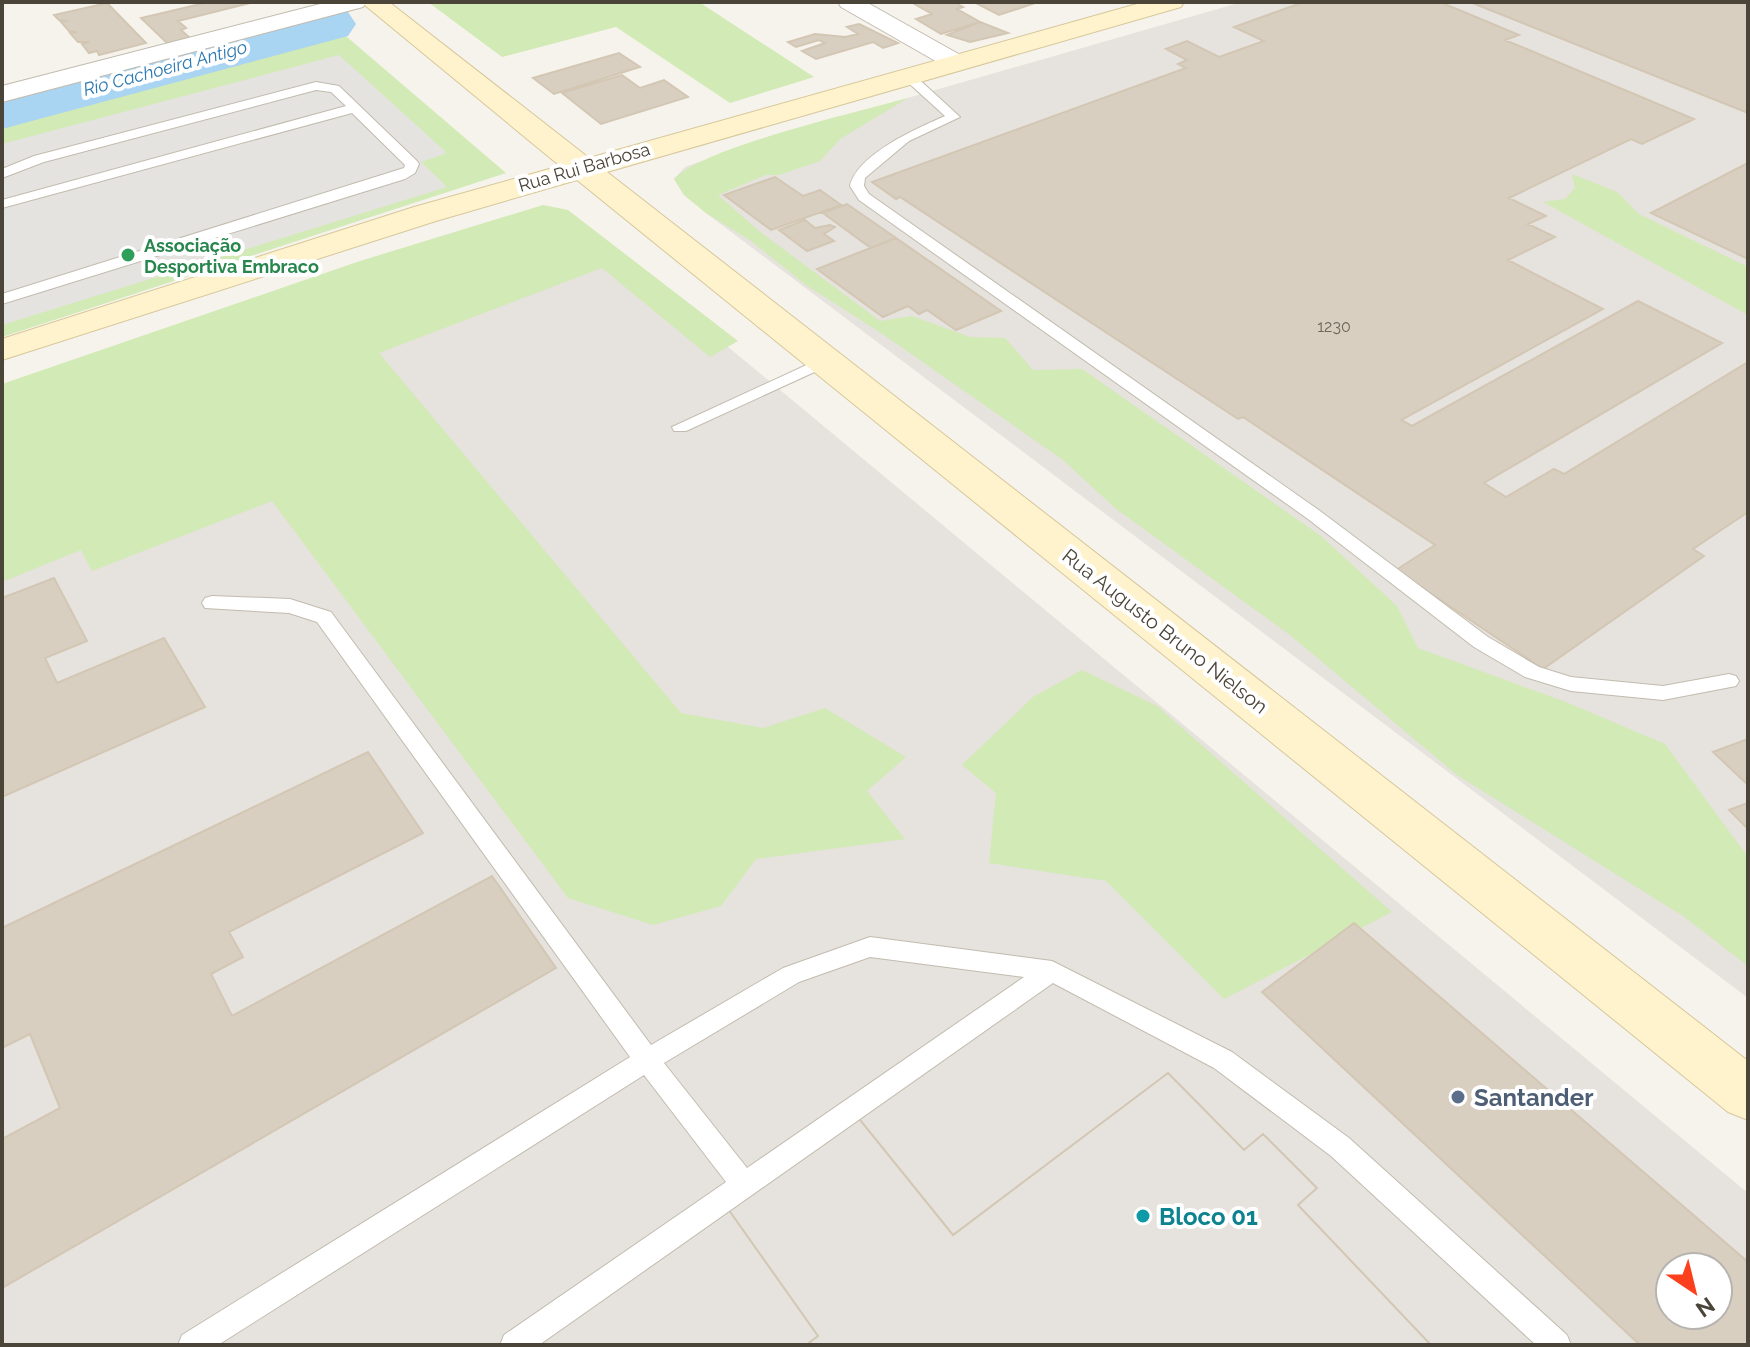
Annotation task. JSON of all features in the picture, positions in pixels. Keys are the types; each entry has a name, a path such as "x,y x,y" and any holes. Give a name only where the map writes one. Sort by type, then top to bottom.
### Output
{"main road":[{"name":"Rua Augusto Bruno Nielson","path":"373,2 1748,1094"},
{"name":"Rua Rui Barbosa","path":"2,350 237,272 583,167 1172,2"}],"street":[{"path":"2,94 355,2"},
{"path":"849,2 955,62"}],"lane":[{"path":"907,75 954,117 904,138 859,177 857,186 864,197 1314,515 1481,642 1532,672 1571,684 1663,693 1729,681"},
{"path":"2,174 39,159 316,86 335,89 412,164 410,170 400,176 2,299"},
{"path":"2,204 354,108"},
{"path":"680,427 826,361"},
{"path":"212,603 290,606 324,617 647,1060 744,1185"},
{"path":"192,1345 647,1060 791,975 870,947 1052,971 1223,1060 1340,1147 1557,1345"},
{"path":"514,1345 1052,971"}],"shaded area":[{"path":"1242,2 1748,2 1748,998 706,213 684,195 674,179 685,167 765,139"},
{"name":"Associação Desportiva Embraco","path":"339,55 447,153 421,162 447,187 2,325 2,144"},
{"path":"569,215 1748,1193 1748,1345 2,1345 2,387"}],"green space":[{"path":"428,2 699,2 814,77 730,103 616,27 502,57"},
{"name":"Associação Desportiva Embraco","path":"340,31 506,173 2,337 2,120"},
{"path":"908,98 840,139 820,161 779,175 766,175 718,195 759,231 880,321 912,316 970,337 1005,338 1033,370 1082,369 1321,536 1397,606 1418,648 1566,702 1665,744 1748,857 1748,966 1683,916 1457,775 1290,635 1115,508 1063,460 881,333 806,285 751,241 706,213 684,195 674,179 691,167 748,143"},
{"path":"1572,174 1617,192 1639,214 1748,267 1748,315 1543,202 1565,199 1575,188"},
{"path":"543,205 568,210 738,341 710,357 602,268 379,353 681,713 763,728 825,708 906,757 867,791 905,839 756,859 721,906 653,925 568,898 272,501 92,571 81,550 2,582 2,384 360,261"},
{"path":"1082,670 1157,706 1392,912 1224,999 1106,881 989,863 996,793 962,765 1033,697"}],"building":[{"path":"209,2 254,2 178,21 186,28 181,30 190,38 168,44 141,18"},
{"path":"911,2 954,2 963,7 957,9 980,22 941,34 916,19 932,14"},
{"path":"974,2 1038,2 999,15"},
{"path":"1304,2 1440,2 1519,35 1505,40 1694,119 1642,144 1631,139 1509,198 1546,216 1528,224 1555,237 1508,260 1603,309 1401,420 1412,426 1638,301 1722,343 1484,483 1506,497 1554,469 1564,474 1748,362 1748,512 1693,549 1704,556 1543,669 1396,570 1435,545 1243,417 1238,419 900,197 896,199 872,182 1186,68 1178,64 1187,60 1166,49 1187,41 1219,57 1264,41 1234,27"},
{"path":"1470,2 1748,2 1748,113"},
{"path":"107,3 146,43 99,55 97,51 89,53 82,44 89,42 78,42 70,33 77,32 69,31 61,22 68,21 59,20 54,15"},
{"path":"980,22 1008,33 970,42 947,35"},
{"path":"859,24 898,43 883,48 873,42 816,59 802,51 825,43 819,40 796,47 788,42 815,34 845,37 858,34 847,27"},
{"path":"619,53 640,67 554,94 533,78"},
{"path":"622,75 640,88 664,80 688,97 601,124 562,93"},
{"path":"1748,163 1748,259 1651,213"},
{"path":"775,177 803,196 820,190 841,205 771,230 724,195"},
{"path":"847,204 896,238 871,248 823,213"},
{"path":"805,220 815,228 835,227 824,234 834,241 807,251 779,230"},
{"path":"896,238 1001,311 956,330 927,310 919,314 908,306 883,317 817,269"},
{"path":"54,578 87,641 45,658 57,683 164,638 205,707 2,797 2,598"},
{"path":"1748,739 1748,785 1713,752"},
{"path":"368,752 423,833 229,932 243,957 211,974 232,1016 492,876 556,968 2,1288 2,1139 60,1108 30,1034 2,1048 2,928"},
{"path":"1748,803 1748,829 1729,810"},
{"path":"1354,923 1748,1262 1748,1345 1640,1345 1262,992"},
{"name":"Bloco 01","path":"1168,1073 1244,1150 1263,1134 1317,1188 1298,1205 1431,1345 806,1345 818,1336 726,1206 857,1116 953,1235"},
{"name":"Bloco 01","path":"1168,1073 1244,1150 1263,1134 1317,1188 1298,1205 1431,1345 806,1345 818,1336 726,1206 857,1116 953,1235"}],"waterway":[{"name":"Rio Cachoeira Antigo","path":"2,111 329,24"}],"place":[{"name":"Associação Desportiva Embraco","path":"128,255"},
{"name":"Santander","path":"1458,1097"},
{"name":"Bloco 01","path":"1143,1216"}]}
